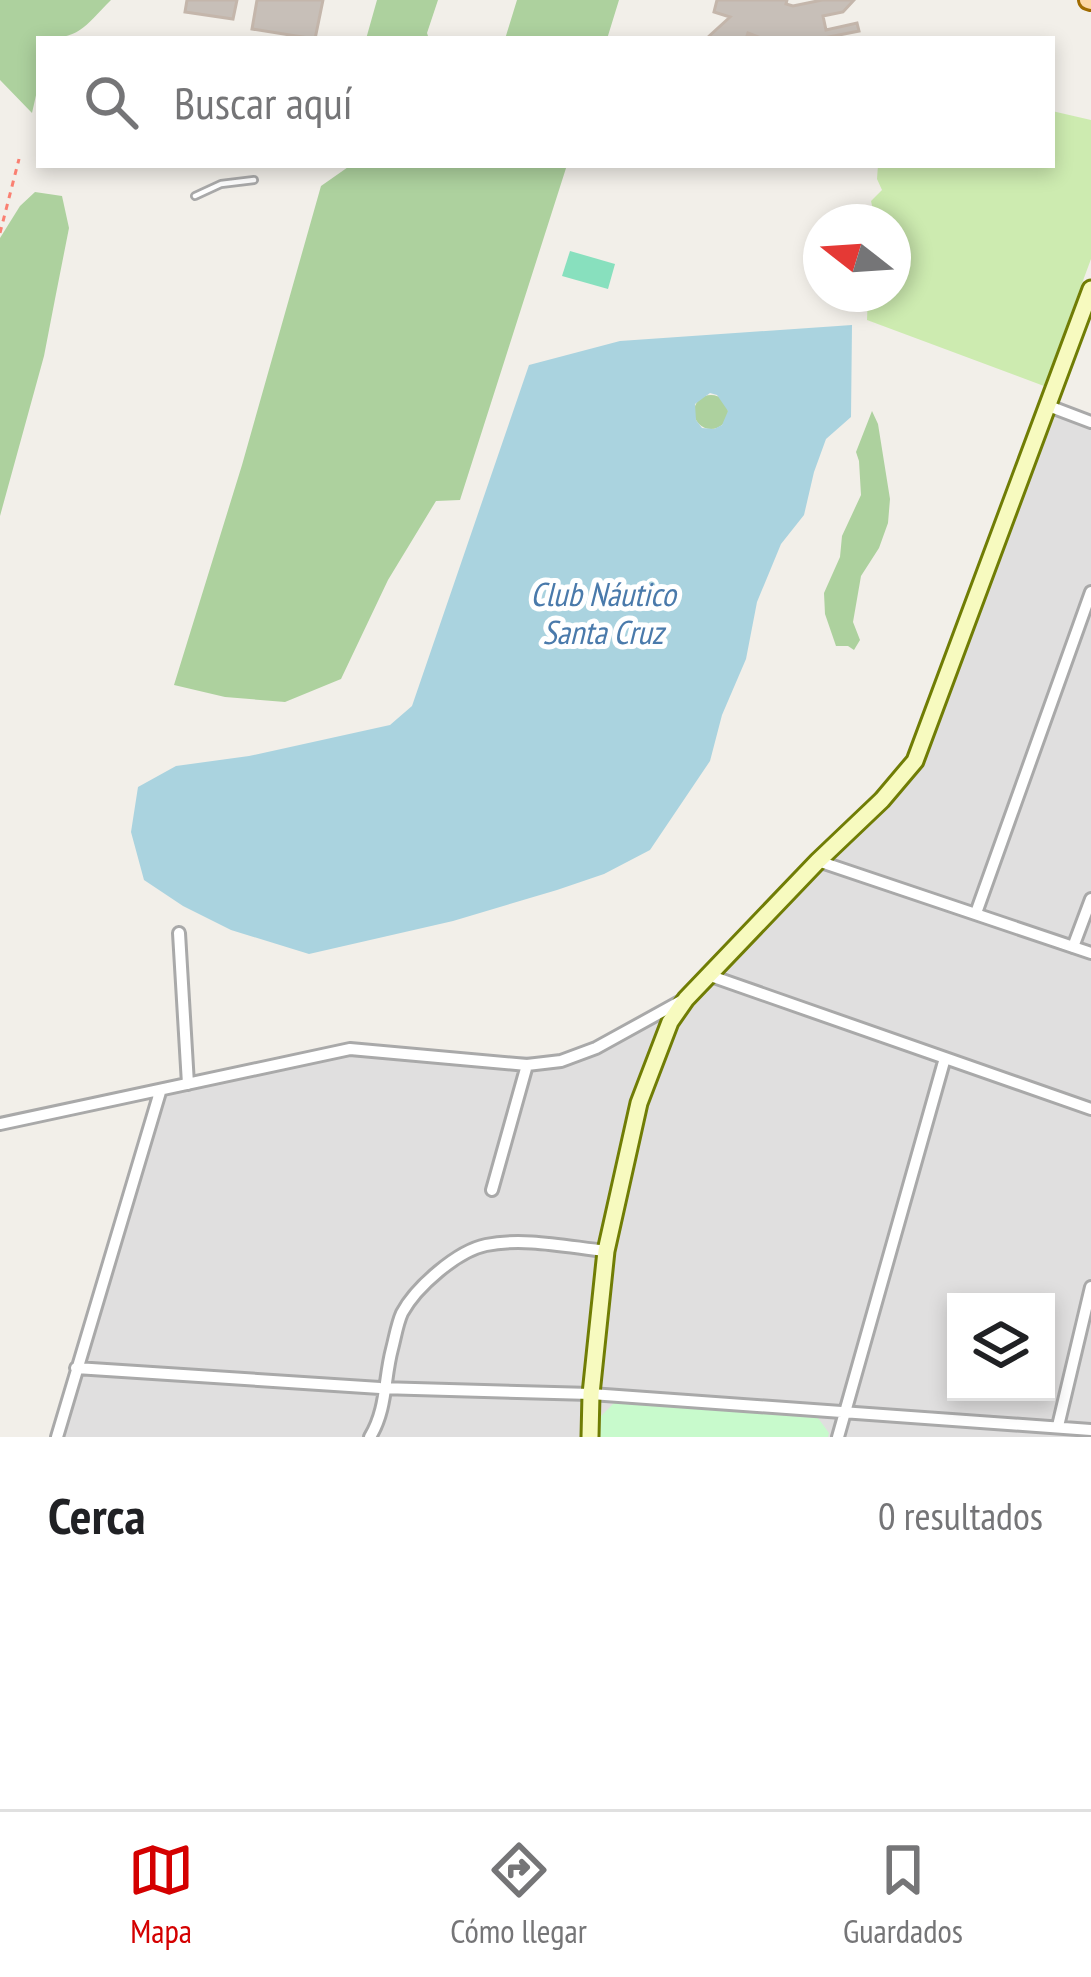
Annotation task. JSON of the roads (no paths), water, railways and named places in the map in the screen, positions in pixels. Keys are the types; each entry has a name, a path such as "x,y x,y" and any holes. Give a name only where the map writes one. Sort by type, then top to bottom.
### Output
{"street":[{"path":"590,1437 606,1251 639,1102 670,1022 708,975 916,761 1091,289"},
{"path":"1046,405 1091,422"},
{"path":"976,913 1091,592"},
{"path":"818,861 1091,953"},
{"path":"1073,947 1091,898"},
{"path":"179,933 188,1084"},
{"path":"708,975 1091,1109"},
{"path":"0,1124 350,1049 527,1065 561,1060 596,1048 686,999"},
{"path":"838,1437 945,1058"},
{"path":"492,1190 527,1065"},
{"path":"56,1437 160,1092"},
{"path":"370,1437 388,1387 386,1374 403,1312 430,1279 469,1250 491,1244 606,1251"},
{"path":"1058,1426 1091,1287"},
{"path":"76,1368 591,1394 1091,1430"}],"lane":[{"path":"195,196 234,181 254,180"}],"water":[{"name":"Club Náutico Santa Cruz","path":"852,325 851,417 826,439 804,515 781,544 757,602 746,659 722,715 710,761 650,850 604,874 557,890 453,921 309,954 231,930 144,880 131,832 138,787 176,766 249,756 390,725 412,706 529,365 620,341","holes":["710,393 728,411 722,425 702,428 695,404"]}]}
